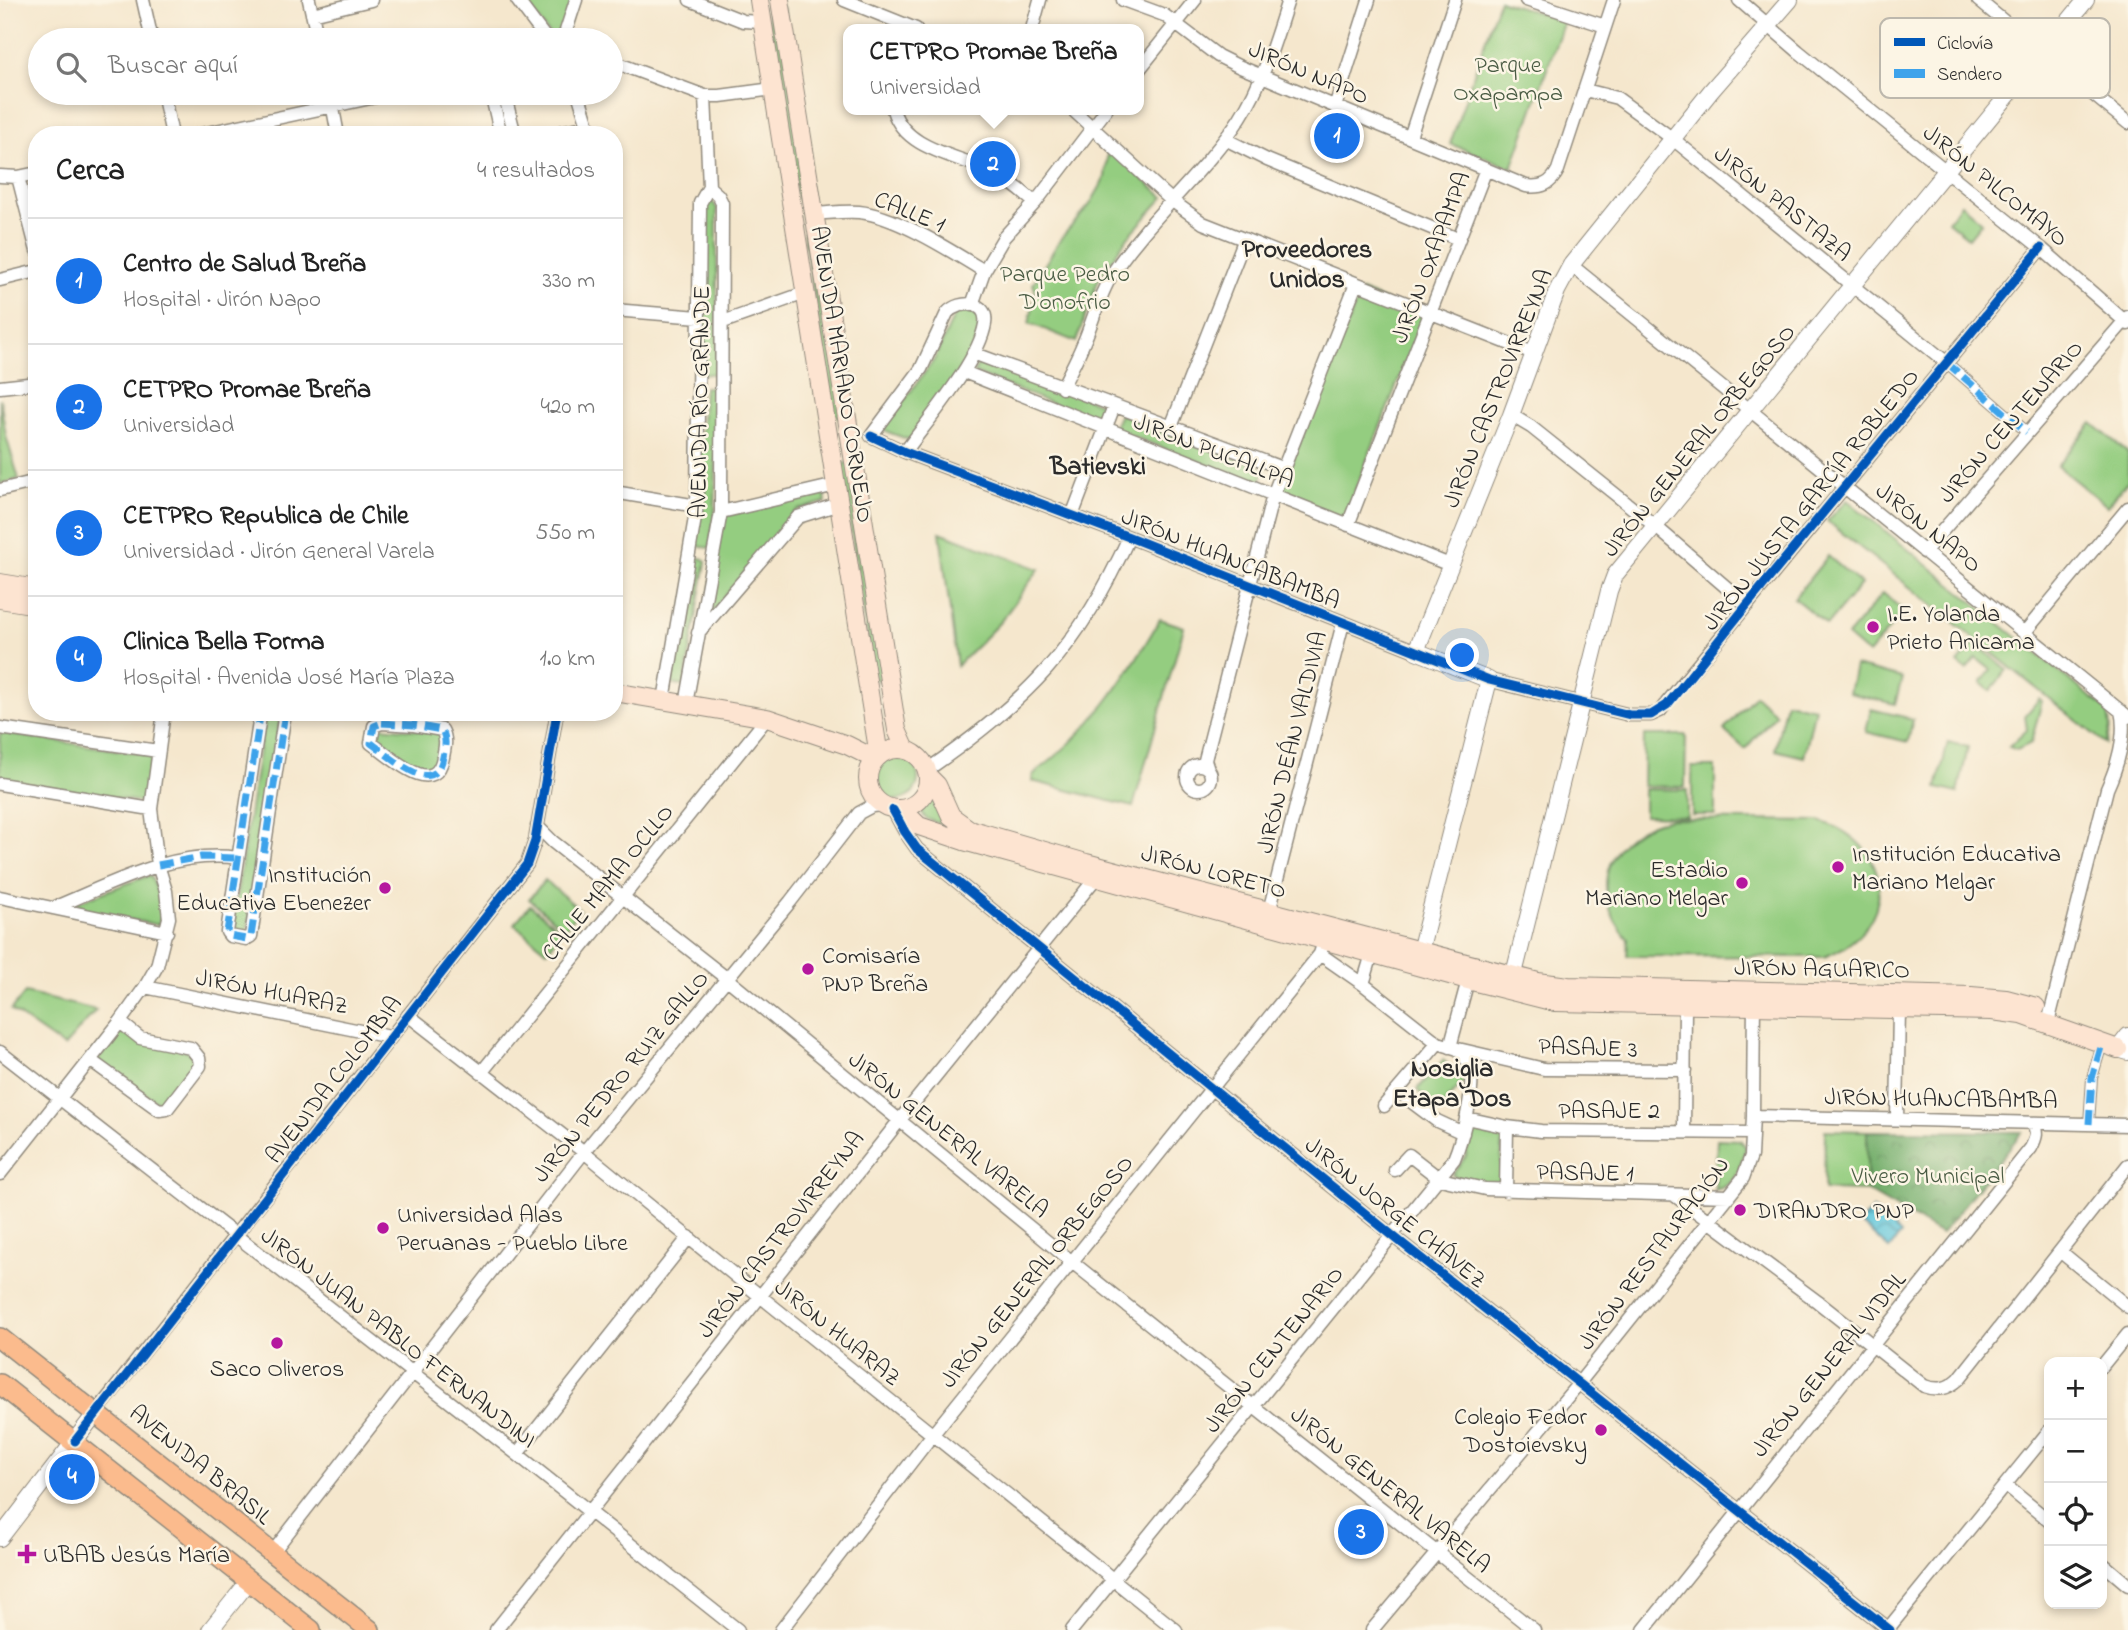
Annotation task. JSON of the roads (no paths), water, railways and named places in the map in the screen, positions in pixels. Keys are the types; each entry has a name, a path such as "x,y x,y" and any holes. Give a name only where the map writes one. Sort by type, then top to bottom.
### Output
{"main road":[{"name":"AVENIDA MARIANO CORNEJO","path":"780,0 889,683 897,730 906,750"},
{"name":"AVENIDA MARIANO CORNEJO","path":"763,1 762,22 878,756"},
{"path":"794,220 802,207 814,216"},
{"path":"827,432 837,426 850,439 842,456 831,453"},
{"path":"0,583 28,588"},
{"path":"0,599 28,604"},
{"path":"868,686 889,683"},
{"path":"623,693 767,718 865,754 878,756"},
{"path":"832,741 856,760 868,778 871,793 892,808 911,807 925,794 928,773 919,757 906,750 887,751 873,762 868,778"},
{"name":"JIRÓN LORETO","path":"928,773 937,785 951,816 969,829 1322,947 1418,959 1468,980 1512,984"},
{"name":"JIRÓN LORETO","path":"892,808 919,826 932,831 1269,911 1418,959 1512,984"},
{"name":"JIRÓN AGUARICO","path":"1512,984 1899,1009 1992,1011 2049,1017"},
{"name":"JIRÓN AGUARICO","path":"1512,984 1565,1002 1685,1006 1754,999 1971,996 2006,999 2110,1039 2119,1045"},
{"name":"AVENIDA BRASIL","path":"0,1338 370,1630"},
{"path":"0,1384 311,1630"}],"street":[{"path":"143,0 149,28"},
{"path":"309,0 315,28"},
{"path":"312,14 371,0"},
{"path":"517,0 538,28"},
{"path":"567,28 576,0"},
{"path":"690,0 743,21 762,22"},
{"path":"844,0 891,24"},
{"path":"1033,24 1040,0"},
{"name":"JIRÓN NAPO","path":"1124,0 1153,9 1218,56 1262,77 1486,169"},
{"path":"1144,64 1195,0"},
{"path":"1062,388 1083,345 1104,288 1147,226 1225,139 1244,112 1262,77 1288,0"},
{"path":"1335,107 1369,0"},
{"path":"1410,137 1455,0"},
{"name":"JIRÓN OXAPAMPA","path":"1349,525 1486,169 1526,186 1546,184 1553,179 1614,0"},
{"name":"JIRÓN PILCOMAYO","path":"1739,0 2127,321"},
{"name":"JIRÓN CASTROVIRREYNA","path":"1416,651 1511,415 1557,291 1571,265 1790,0"},
{"path":"1978,0 1999,18"},
{"name":"JIRÓN GENERAL ORBEGOSO","path":"2072,18 2086,0"},
{"path":"1530,1 1605,26"},
{"path":"623,65 705,96 773,89"},
{"name":"JIRÓN PASTAZA","path":"1584,90 1617,98 1673,139 1947,363"},
{"name":"AVENIDA RÍO GRANDE","path":"664,700 697,506 700,202 709,187 705,96"},
{"name":"JIRÓN GENERAL ORBEGOSO","path":"1512,984 1580,703 1615,575 2006,98"},
{"path":"2097,98 2128,123"},
{"path":"166,105 170,126"},
{"path":"230,126 309,105"},
{"path":"332,105 336,126"},
{"path":"494,105 499,126"},
{"path":"508,105 513,126"},
{"path":"582,105 589,126"},
{"path":"895,115 911,137 994,173 1035,203"},
{"path":"1079,115 1171,200 1203,223 1533,353"},
{"path":"972,305 984,271 1004,237 1035,203 1102,115"},
{"path":"1225,139 1267,160 1458,239"},
{"path":"0,176 28,175"},
{"path":"18,177 28,216"},
{"name":"AVENIDA RÍO GRANDE","path":"686,704 721,512 722,203 709,187"},
{"name":"CALLE 1","path":"814,216 860,212 874,216 914,231 984,271"},
{"path":"1171,427 1244,241"},
{"name":"JIRÓN JUSTA GARCÍA ROBLEDO","path":"1580,703 1630,715 1651,715 1660,711 2041,248"},
{"name":"JIRÓN NAPO","path":"1571,265 2124,714"},
{"path":"0,280 28,273"},
{"path":"1203,765 1273,495 1356,284"},
{"path":"723,322 805,293"},
{"path":"850,439 871,436 921,369 947,313 962,303 972,305 984,312 985,318 985,325 973,353 964,372 905,452"},
{"path":"623,311 699,317"},
{"name":"JIRÓN CENTENARIO","path":"1924,552 2127,321"},
{"name":"JIRÓN PUCALLPA","path":"973,353 1282,468"},
{"path":"1947,363 2027,432"},
{"name":"JIRÓN PUCALLPA","path":"964,372 1450,565"},
{"path":"699,378 723,378"},
{"path":"0,387 28,384"},
{"path":"1072,516 1114,406"},
{"path":"1511,415 1531,427 1655,526 1747,605"},
{"name":"JIRÓN HUANCABAMBA","path":"871,436 905,452 1129,537 1489,680 1580,703"},
{"path":"0,489 28,483"},
{"path":"721,512 836,485"},
{"path":"623,494 697,506"},
{"path":"698,634 798,517 839,504"},
{"path":"2025,632 2128,508"},
{"path":"928,773 1015,704 1052,665 1096,604 1129,537"},
{"path":"691,551 712,555"},
{"name":"JIRÓN DEÁN VALDIVIA","path":"1269,911 1343,623"},
{"path":"1418,959 1489,680"},
{"path":"2049,1017 2107,789 2114,773 2124,714"},
{"name":"CALLE MAMA OCLLO","path":"481,1073 767,718"},
{"path":"0,1174 120,1022 157,966 167,932 168,904 151,809 163,721"},
{"path":"259,721 227,932 230,936 246,939 251,936 284,721"},
{"path":"396,721 374,726 371,743 421,776 430,776 442,766 446,746 442,730 422,721"},
{"name":"AVENIDA COLOMBIA","path":"0,1538 527,864 532,854 555,721"},
{"path":"0,728 158,751"},
{"path":"2114,773 2128,765"},
{"path":"0,784 151,809"},
{"name":"JIRÓN PEDRO RUIZ GALLO","path":"272,1553 584,1152 859,813 872,806 892,808"},
{"name":"JIRÓN JORGE CHÁVEZ","path":"892,808 917,849 1039,950 1214,1088 1393,1236 1888,1629"},
{"name":"JIRÓN GENERAL VARELA","path":"537,825 553,842 726,978 1072,1262 1534,1630"},
{"path":"53,908 159,865 201,857 238,858"},
{"name":"JIRÓN CASTROVIRREYNA","path":"496,1630 899,1121 1039,950 1097,872"},
{"path":"0,897 167,932"},
{"name":"JIRÓN GENERAL ORBEGOSO","path":"781,1630 933,1434 1214,1088 1322,947"},
{"name":"JIRÓN LORETO","path":"1322,947 1363,984 1449,1046"},
{"path":"1363,984 1372,954"},
{"path":"1384,1107 1397,1091 1449,1046 1468,980"},
{"name":"JIRÓN HUARAZ","path":"145,987 390,1037"},
{"name":"JIRÓN RESTAURACIÓN","path":"1372,1630 1579,1383 1743,1178 1751,1156 1754,999"},
{"path":"1684,1132 1685,1006"},
{"path":"1897,1119 1899,1009"},
{"name":"JIRÓN HUARAZ","path":"408,1015 584,1152 1176,1630"},
{"path":"90,1060 159,1110 167,1109 200,1066 200,1058 191,1048 140,1038 120,1022"},
{"path":"2089,1124 2092,1077 2119,1045"},
{"path":"1449,1046 1470,1067 1472,1079"},
{"name":"PASAJE 3","path":"1449,1046 1544,1069 1685,1070"},
{"name":"JIRÓN JUAN PABLO FERNANDINI","path":"0,1052 517,1454 738,1630"},
{"name":"JIRÓN CENTENARIO","path":"1072,1630 1252,1406 1440,1179 1454,1159 1463,1133 1477,1053"},
{"path":"1397,1091 1437,1121 1463,1133"},
{"name":"JIRÓN HUANCABAMBA","path":"1753,1116 2128,1125"},
{"name":"PASAJE 2","path":"1466,1118 1541,1131 1752,1133"},
{"name":"JIRÓN GENERAL VIDAL","path":"1644,1630 2031,1148 2037,1130 2033,1123"},
{"path":"1506,1191 1507,1127"},
{"path":"1395,1170 1409,1155 1440,1179"},
{"path":"1674,1195 1924,1386 1944,1389 1952,1385 2128,1165"},
{"name":"PASAJE 1","path":"1440,1179 1476,1188 1506,1191 1729,1196"},
{"path":"517,1454 688,1237"},
{"path":"2060,1252 2128,1307"},
{"path":"2107,1360 2128,1334"},
{"path":"1888,1629 2044,1437"},
{"path":"2005,1485 2044,1517"},
{"path":"2107,1567 2128,1585"},
{"path":"209,1630 248,1581"}],"water":[{"path":"1873,1209 1901,1234 1889,1249 1860,1223"}],"place":[{"name":"Centro de Salud Breña","path":"1337,136"},
{"name":"CETPRO Promae Breña","path":"993,164"},
{"name":"I.E. Yolanda Prieto Anicama","path":"1873,627"},
{"name":"Institución Educativa Mariano Melgar","path":"1838,867"},
{"name":"Estadio Mariano Melgar","path":"1742,883"},
{"name":"Institución Educativa Ebenezer","path":"385,888"},
{"name":"Comisaría PNP Breña","path":"808,969"},
{"name":"DIRANDRO PNP","path":"1740,1210"},
{"name":"Universidad Alas Peruanas - Pueblo Libre","path":"383,1228"},
{"name":"Saco Oliveros","path":"277,1343"},
{"name":"Colegio Fedor Dostoievsky","path":"1601,1430"},
{"name":"Clinica Bella Forma","path":"72,1477"},
{"name":"CETPRO Republica de Chile","path":"1361,1532"},
{"name":"UBAB Jesús María","path":"27,1554"}],"district":[{"name":"Proveedores Unidos","path":"1307,263"},
{"name":"Batievski","path":"1098,465"},
{"name":"Nosiglia Etapa Dos","path":"1452,1082"}],"park label":[{"name":"Parque Oxapampa","path":"1508,78"},
{"name":"Parque Pedro D'onofrio","path":"1065,287"},
{"name":"Vivero Municipal","path":"1928,1175"}]}
